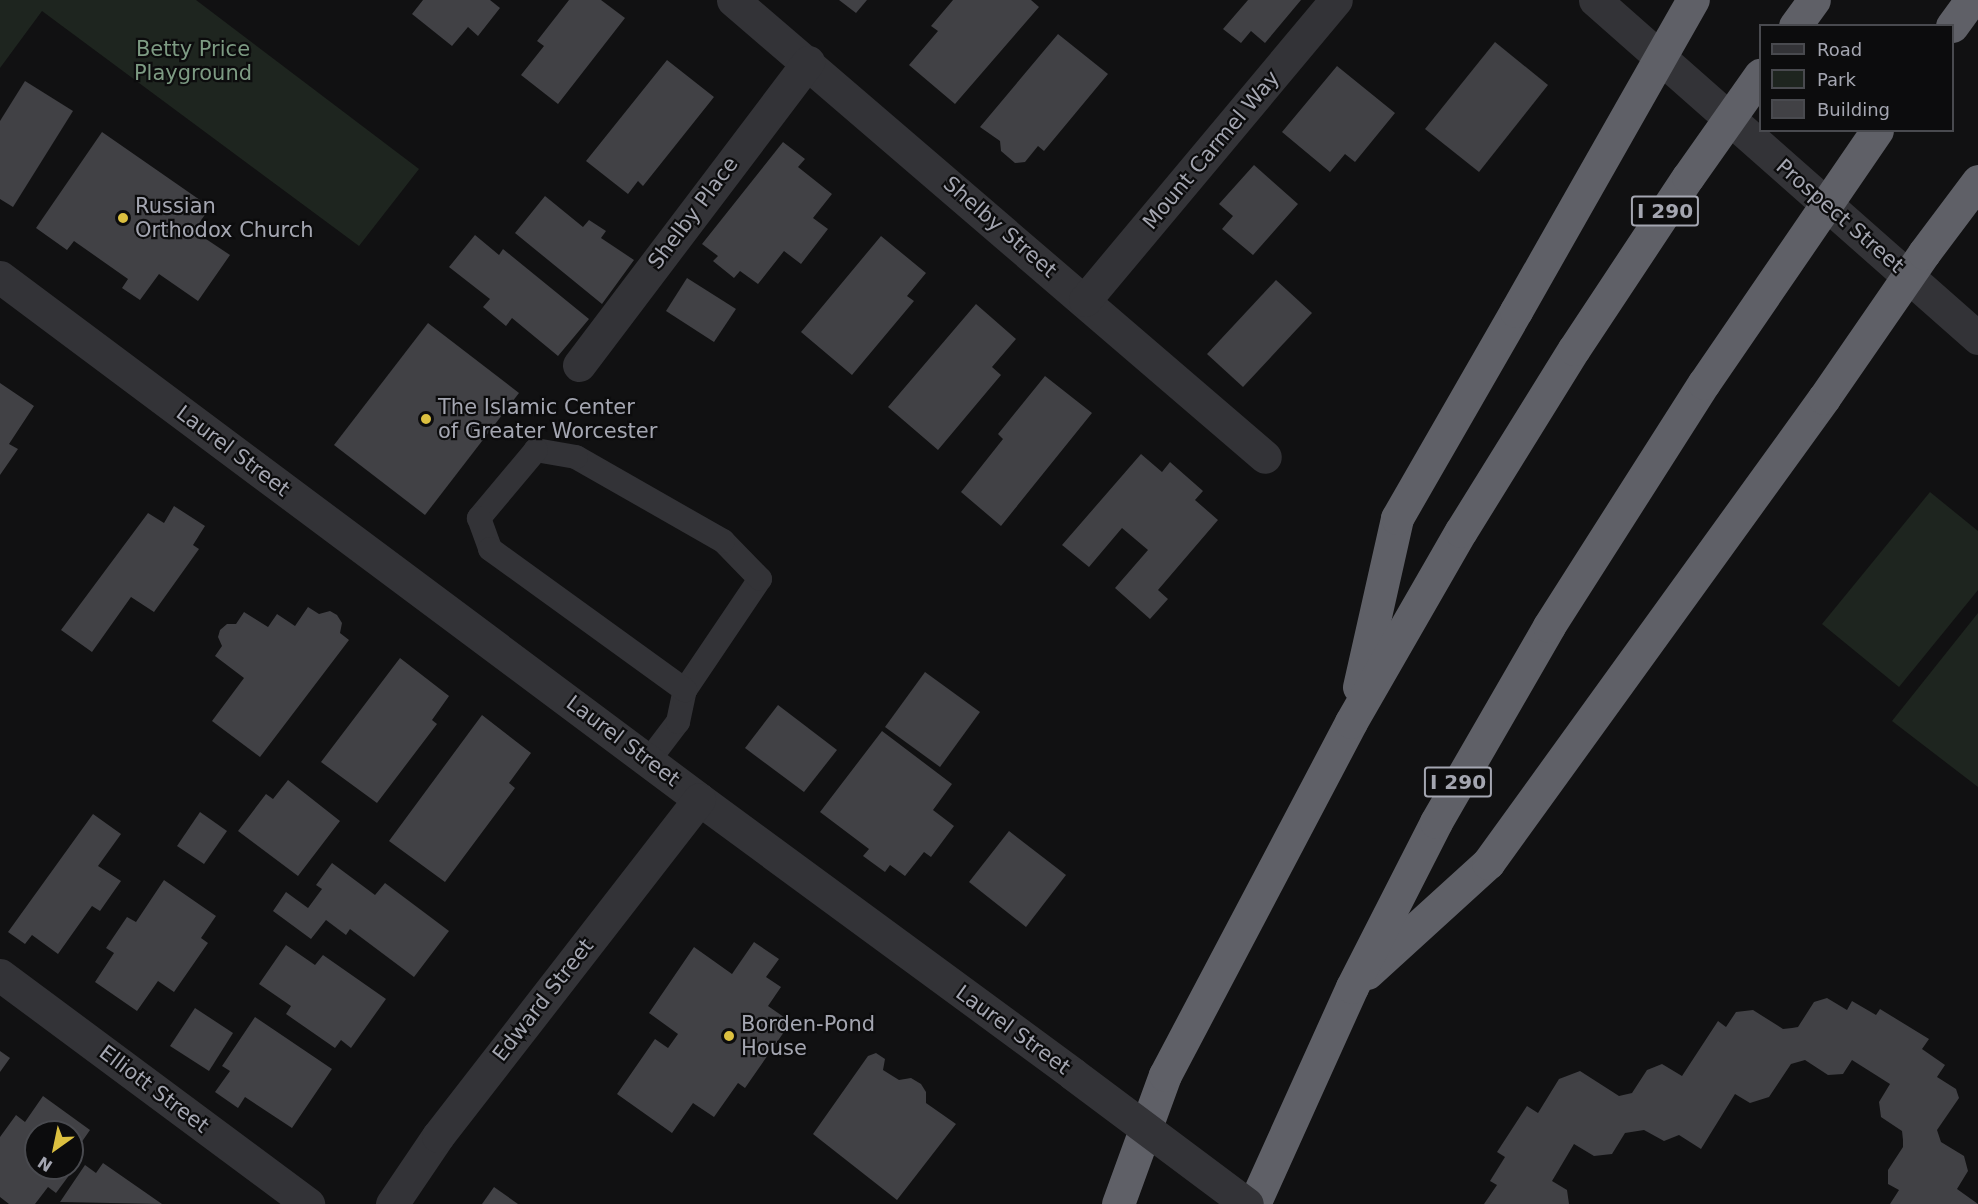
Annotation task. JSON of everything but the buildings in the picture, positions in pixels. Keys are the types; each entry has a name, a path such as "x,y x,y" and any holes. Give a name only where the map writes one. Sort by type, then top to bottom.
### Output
{"highway":[{"path":"1351,722 1397,518 1693,0"},
{"path":"1796,24 1814,0"},
{"path":"1953,24 1971,0"},
{"name":"I 290","path":"1118,1204 1165,1075 1351,722 1461,531 1574,350 1688,177 1759,78"},
{"name":"I 290","path":"1254,1204 1352,987 1436,822 1491,723 1609,530 1704,383 1876,132"},
{"path":"1352,987 1488,863 1824,398 1924,253 1978,181"}],"street":[{"name":"Shelby Street","path":"733,0 808,62 1265,457"},
{"name":"Mount Carmel Way","path":"1085,300 1336,0"},
{"name":"Prospect Street","path":"1594,0 1978,338"},
{"name":"Shelby Place","path":"579,364 808,62"},
{"name":"Laurel Street","path":"0,277 699,799 1247,1204"},
{"name":"Edward Street","path":"392,1204 438,1136 699,799"},
{"name":"Elliott Street","path":"0,975 308,1204"}],"lane":[{"path":"649,760 678,722 686,690 760,579 723,541 576,457 536,450 479,518 490,549 686,690"}],"green space":[{"name":"Betty Price Playground","path":"0,0 196,0 419,169 359,246 42,11 0,68"},
{"path":"1930,492 1978,531 1978,590 1899,687 1822,624"},
{"path":"1978,613 1978,787 1892,721"}],"place":[{"name":"Russian Orthodox Church","path":"123,218"},
{"name":"The Islamic Center of Greater Worcester","path":"426,419"},
{"name":"Borden-Pond House","path":"729,1036"}]}
